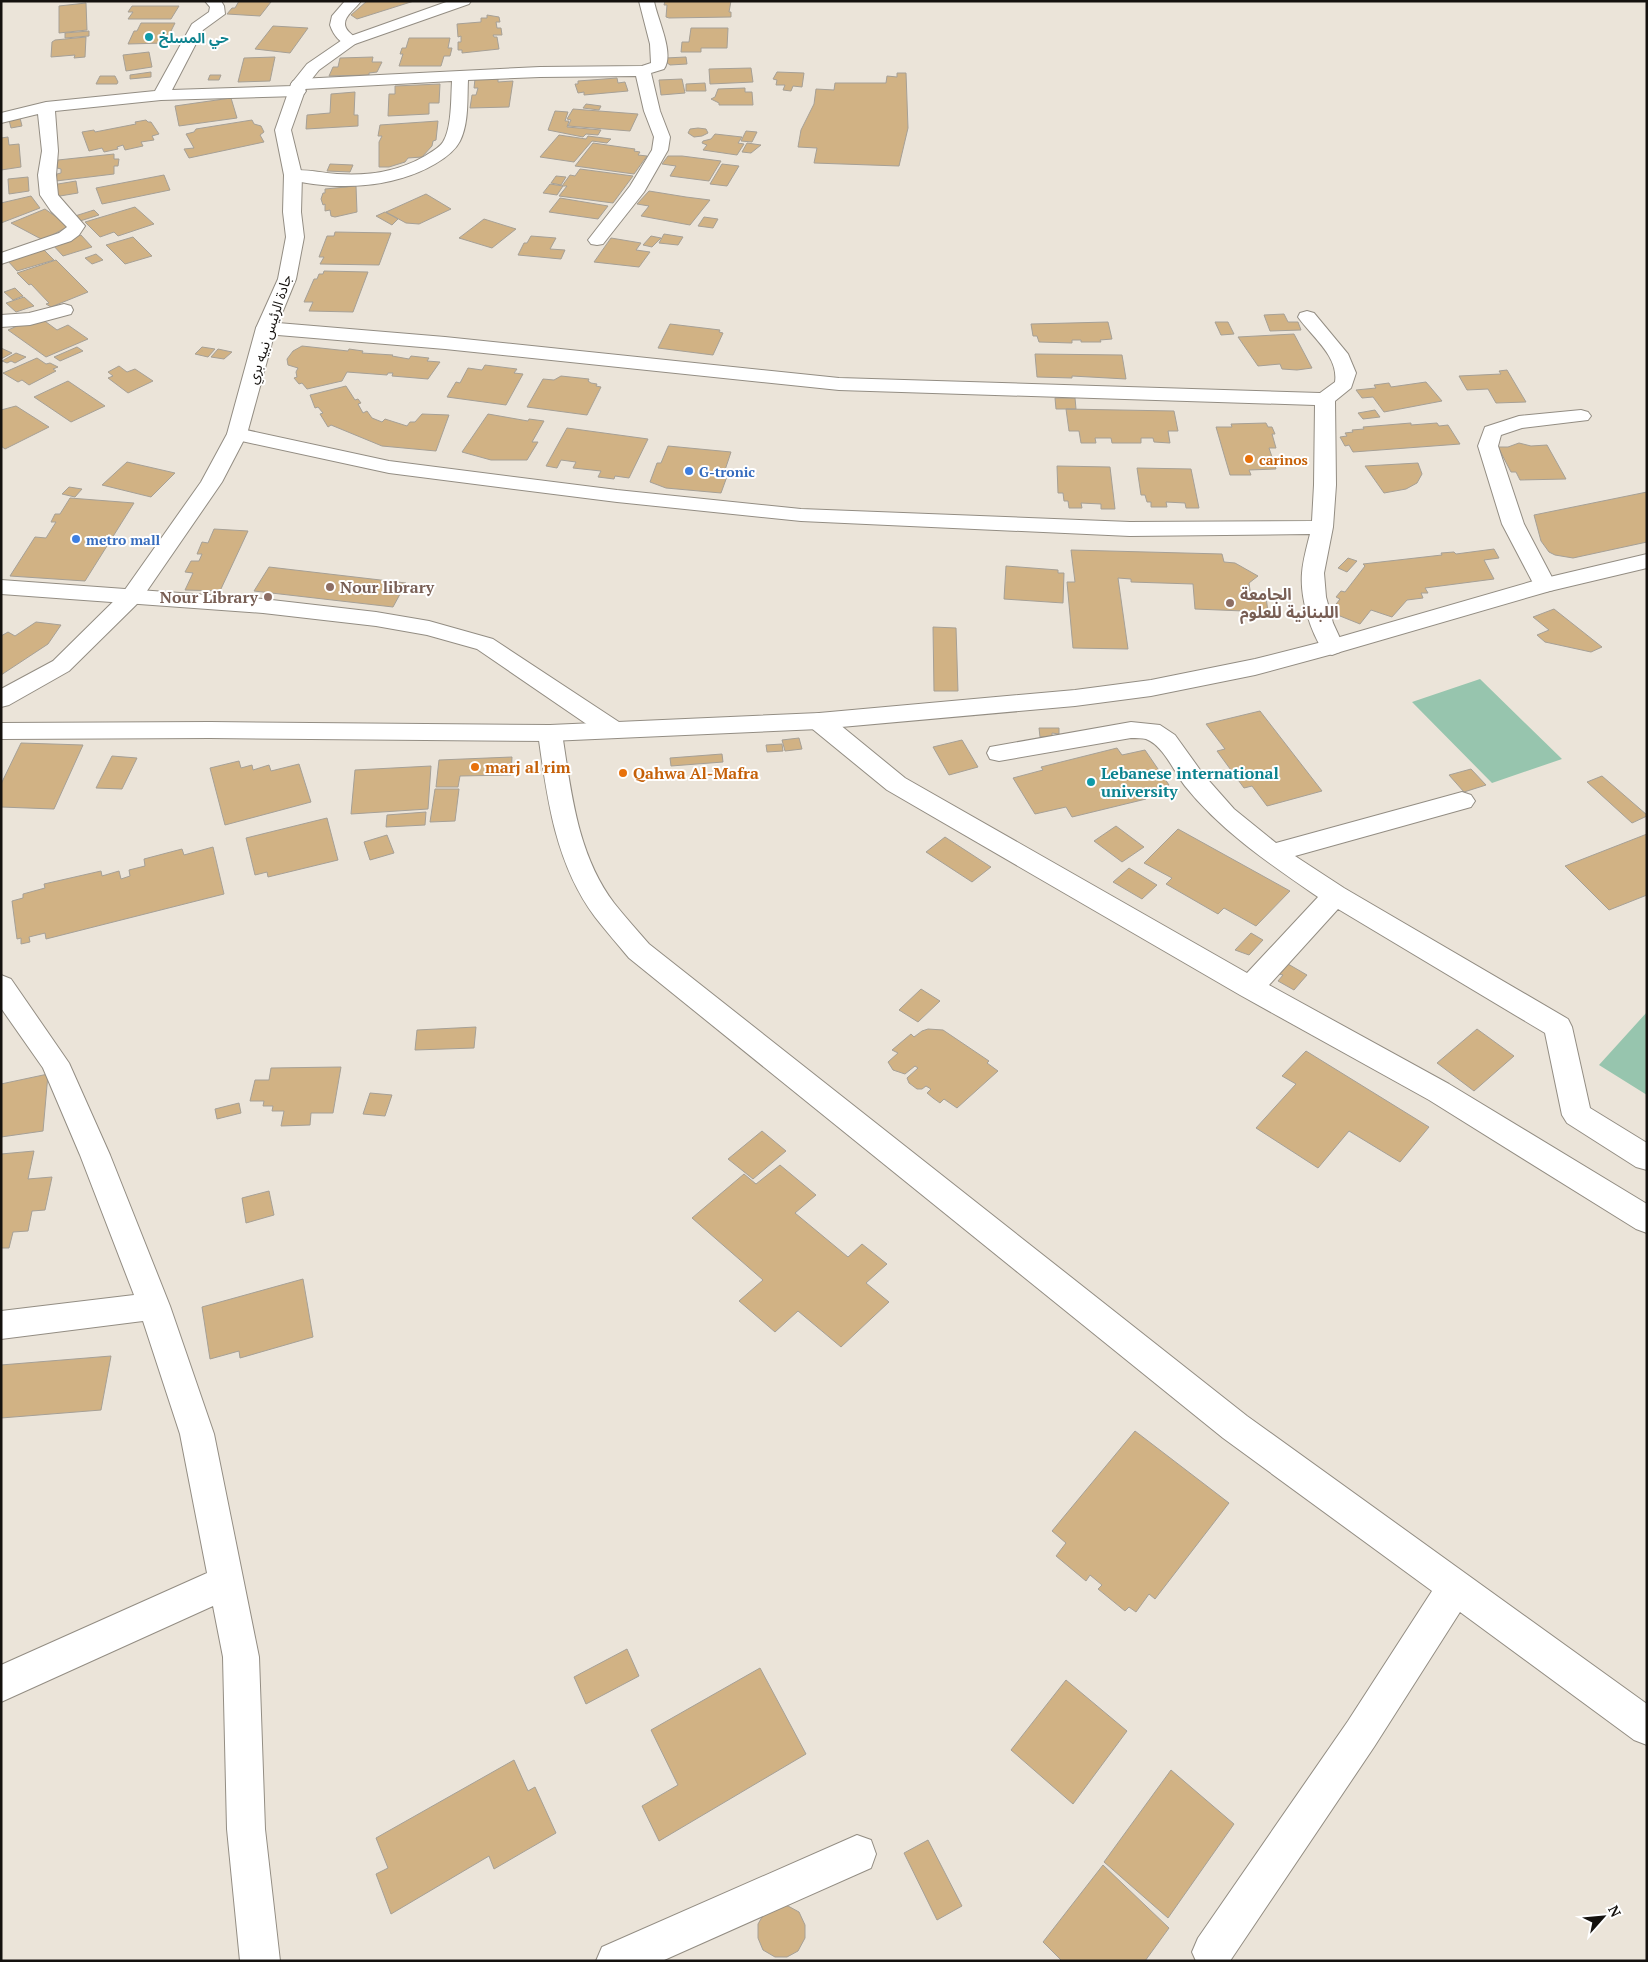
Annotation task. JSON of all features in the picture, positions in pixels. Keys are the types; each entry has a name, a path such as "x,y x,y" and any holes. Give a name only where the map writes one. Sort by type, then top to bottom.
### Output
{"street":[{"path":"161,95 197,27 217,14 217,6 212,1"},
{"path":"350,41 341,35 337,20 354,1"},
{"name":"جادة الرئيس نبيه بري","path":"1,699 61,666 132,596 211,482 237,434 266,328 287,279 295,237 292,212 293,175 283,130 299,87 313,67 350,41 464,1"},
{"path":"1,118 46,107 161,95 461,75 644,71 658,66 661,52 646,1"},
{"path":"597,240 638,188 660,150 662,137 652,111 644,71"},
{"path":"293,175 347,180 376,180 412,170 431,159 449,146 454,136 461,75"},
{"path":"1,259 65,237 76,226 57,208 49,195 47,175 50,151 46,107"},
{"path":"1,321 30,319 64,310"},
{"path":"266,328 445,343 839,384 1325,399 1344,384 1346,373 1341,358 1307,317"},
{"path":"1325,399 1322,527 1313,573 1315,597 1322,623 1332,647"},
{"path":"1546,585 1513,524 1488,446 1492,431 1519,422 1581,416"},
{"path":"237,434 389,467 617,496 801,515 1130,529 1322,527"},
{"path":"1,731 210,730 550,733 819,721 934,712 1151,688 1255,667 1332,647 1546,585 1647,561"},
{"path":"1,587 263,606 376,619 429,628 485,644 613,730"},
{"path":"819,721 896,784 1250,988 1439,1092 1647,1220"},
{"path":"999,753 1131,730 1151,731 1166,740 1194,780 1225,815 1272,853 1335,896 1558,1027 1576,1116 1647,1158"},
{"path":"550,733 560,803 571,844 586,879 604,909 640,951 836,1110 1235,1427 1647,1727"},
{"path":"1272,853 1462,801"},
{"path":"1250,988 1335,896"},
{"path":"1,986 55,1063 95,1155 154,1306 197,1434 241,1657 246,1829 260,1961"},
{"path":"1,1325 154,1306"},
{"path":"1,1684 227,1582"},
{"path":"1212,1952 1361,1734 1455,1587"},
{"path":"616,1961 857,1854"}],"green space":[{"path":"1480,679 1562,759 1492,783 1412,702"},
{"path":"1647,1012 1647,1095 1599,1065"}],"building":[{"path":"239,1 271,2 260,16 227,14 232,8 235,8"},
{"path":"367,1 414,1 357,19 351,15"},
{"path":"665,1 731,1 729,12 731,12 731,17 669,18 666,17 667,5 664,5"},
{"path":"86,3 87,30 59,33 59,6"},
{"path":"132,6 179,6 171,19 128,19 133,12 128,12"},
{"path":"487,15 499,17 500,22 496,22 497,28 501,28 502,35 493,35 497,37 499,49 462,53 462,50 458,50 458,42 461,42 461,36 458,37 457,24 481,22 481,18 487,18"},
{"name":"حي المسلخ","path":"141,23 175,23 165,43 128,44 134,31 137,31"},
{"path":"273,26 308,28 290,53 255,49"},
{"path":"691,28 728,28 727,48 701,48 701,52 681,52 682,42 689,42"},
{"path":"89,31 89,36 65,38 65,33"},
{"path":"86,37 85,57 74,58 75,55 51,57 52,42 55,40"},
{"path":"409,38 450,38 448,48 452,48 450,56 444,56 441,66 399,66 403,54 400,54 402,48 406,48"},
{"path":"149,52 152,67 126,71 123,55"},
{"path":"275,57 270,81 238,82 244,58"},
{"path":"373,57 372,62 382,62 377,72 369,73 369,75 329,76 333,67 338,67 340,58"},
{"path":"686,57 687,64 670,65 666,62 665,58"},
{"path":"751,68 753,82 710,84 709,69"},
{"path":"151,72 151,77 130,79 130,75"},
{"path":"777,72 804,73 802,87 793,86 791,91 783,90 785,85 776,85 777,80 773,79"},
{"path":"897,73 906,73 908,128 899,166 814,163 817,148 798,147 801,130 814,104 816,89 834,90 835,83 886,83 887,76 897,77"},
{"path":"210,75 221,75 219,80 208,80"},
{"path":"100,76 115,76 118,82 117,84 96,84"},
{"path":"617,78 618,83 625,82 628,91 584,95 584,92 578,93 575,84 578,84 578,81"},
{"path":"475,79 498,79 498,82 513,81 509,107 470,108 472,95 476,95 478,88 474,88"},
{"path":"682,79 685,93 661,95 659,80"},
{"path":"705,83 706,91 686,91 686,84"},
{"path":"440,84 439,103 429,103 429,114 388,116 389,94 395,94 395,86"},
{"path":"745,88 745,92 752,92 753,105 719,105 719,103 711,99 715,97 718,89"},
{"path":"355,92 354,115 358,115 358,126 306,129 307,115 330,113 331,94"},
{"path":"231,98 237,118 179,126 175,106"},
{"path":"586,104 601,106 599,110 583,108"},
{"path":"573,109 638,114 630,131 568,126 571,120 567,119"},
{"path":"555,111 568,112 565,121 569,121 567,127 601,130 598,135 586,134 583,137 548,130"},
{"path":"20,118 22,126 11,128 9,120"},
{"path":"146,120 151,122 159,134 152,136 154,140 141,142 143,146 125,150 123,145 117,147 118,149 104,152 102,148 89,151 82,132 94,130 95,132 136,124 135,122"},
{"path":"252,120 254,124 261,126 264,132 260,135 264,142 189,158 184,149 194,148 186,134 194,132 196,129"},
{"path":"438,121 436,140 433,141 432,146 422,157 408,158 405,162 389,167 379,167 379,142 382,136 378,136 380,125"},
{"path":"690,129 706,129 708,133 694,137 688,133"},
{"path":"746,131 757,132 752,142 741,141"},
{"path":"715,134 742,137 738,143 744,144 737,155 703,150 707,145 702,143 703,141 711,139"},
{"path":"559,135 586,139 588,136 611,139 607,143 592,141 574,162 540,157"},
{"path":"8,137 9,145 19,144 21,167 1,170 1,138"},
{"path":"593,143 635,149 634,151 640,152 638,155 647,156 634,174 575,166"},
{"path":"747,143 761,145 751,153 742,152"},
{"path":"114,154 114,159 119,159 118,166 114,166 114,174 56,181 57,174 61,173 61,169 57,168 58,160"},
{"path":"668,156 721,161 709,181 670,176 676,166 662,164"},
{"path":"330,164 353,165 350,172 327,171"},
{"path":"722,164 739,166 727,186 710,184"},
{"path":"580,169 633,176 613,203 559,196 567,186 562,186 570,175 575,176"},
{"path":"164,175 170,190 102,204 96,188"},
{"path":"556,176 566,177 561,185 551,183"},
{"path":"28,177 29,191 9,194 8,179"},
{"path":"76,181 78,193 54,197 52,185"},
{"path":"550,184 563,186 557,195 543,193"},
{"path":"356,186 357,212 335,217 331,216 330,210 325,211 325,204 323,205 321,199 325,189"},
{"path":"649,191 710,200 690,225 641,216 649,206 637,204"},
{"path":"426,194 451,209 419,224 406,223 386,212"},
{"path":"31,196 40,208 1,223 1,203"},
{"path":"560,198 608,206 598,219 549,212"},
{"path":"135,207 154,224 118,236 114,232 100,237 85,222"},
{"path":"45,209 69,226 43,240 11,223"},
{"path":"94,210 99,215 80,221 75,216"},
{"path":"385,212 398,219 392,225 376,216"},
{"path":"704,217 718,219 713,228 698,226"},
{"path":"484,219 516,229 492,248 459,238"},
{"path":"335,232 391,233 379,265 320,264 324,257 319,257 327,236 334,236"},
{"path":"664,234 683,237 678,245 659,243"},
{"path":"81,235 92,247 63,256 52,244"},
{"path":"531,236 556,238 550,249 565,250 561,259 518,255 524,243 527,243"},
{"path":"651,236 661,238 652,247 643,245"},
{"path":"133,237 152,256 125,264 106,245"},
{"path":"611,238 641,243 636,250 650,252 639,267 594,262"},
{"path":"43,249 54,260 17,271 7,260"},
{"path":"96,254 103,260 92,264 85,258"},
{"path":"56,260 88,292 51,307 46,304 49,303 31,284 29,285 17,273"},
{"path":"324,271 368,272 353,312 309,311 313,302 304,302 314,279 317,279 319,274 323,274"},
{"path":"15,288 23,296 13,300 4,292"},
{"path":"24,297 34,306 16,312 6,303"},
{"path":"1284,314 1288,322 1298,322 1301,330 1270,331 1264,315"},
{"path":"33,319 42,319 57,330 68,325 88,339 46,357 8,330"},
{"path":"1108,322 1112,339 1100,340 1101,342 1072,340 1072,343 1039,342 1037,336 1033,336 1031,324"},
{"path":"1215,322 1228,322 1234,334 1221,335"},
{"path":"670,324 720,330 719,332 723,333 713,355 658,348"},
{"path":"1294,334 1312,368 1282,369 1280,364 1258,366 1238,337"},
{"path":"302,346 348,351 349,349 363,351 362,353 393,355 409,359 411,356 429,358 427,361 440,362 428,379 392,376 393,373 388,373 387,375 347,372 342,381 307,389 294,378 297,377 296,372 298,368 288,365 287,359 293,351"},
{"path":"77,347 83,351 60,361 54,357"},
{"path":"202,347 215,349 208,357 195,354"},
{"path":"1,348 12,353 1,359"},
{"path":"218,349 232,352 224,359 211,357"},
{"path":"16,353 26,357 15,363 2,361"},
{"path":"1035,354 1122,355 1126,379 1072,376 1072,378 1037,377"},
{"path":"37,358 46,364 50,363 58,367 53,369 56,371 29,385 22,380 18,382 3,373"},
{"path":"485,365 517,369 514,373 523,374 506,405 447,397 456,382 460,383 468,368 482,370"},
{"path":"119,366 127,372 135,369 153,381 128,393 108,378 113,376 108,372"},
{"path":"1507,370 1526,402 1496,403 1488,389 1467,390 1459,376 1501,374 1499,371"},
{"path":"561,376 589,379 588,381 591,383 601,387 587,415 527,407 543,379 554,380"},
{"path":"68,381 105,406 71,422 34,397"},
{"path":"1426,382 1442,401 1384,412 1373,397 1362,398 1356,390 1376,388 1374,385 1389,383 1391,387"},
{"path":"346,386 355,400 358,399 361,403 358,404 363,413 367,411 372,418 382,422 385,419 407,426 410,422 415,422 422,414 449,415 436,451 382,446 331,425 328,427 320,414 323,413 318,407 315,408 310,395"},
{"path":"1055,398 1075,398 1076,409 1056,409"},
{"path":"16,406 49,427 5,449 1,446 1,410"},
{"path":"1066,409 1174,411 1178,431 1168,431 1170,443 1154,442 1153,438 1141,438 1141,443 1112,443 1111,438 1095,438 1096,443 1081,443 1079,431 1069,431"},
{"path":"1375,410 1380,417 1363,419 1358,413"},
{"path":"488,414 528,421 529,419 544,421 532,442 538,442 527,460 491,460 462,452"},
{"name":"carinos","path":"1266,423 1268,427 1272,427 1275,434 1272,434 1276,448 1269,448 1276,469 1249,470 1251,475 1230,475 1216,427 1232,427 1231,424"},
{"path":"1411,423 1411,425 1437,423 1439,426 1448,425 1460,444 1353,452 1349,445 1345,446 1340,437 1347,436 1345,433 1353,432 1352,430 1364,429 1363,427"},
{"path":"567,428 648,439 629,478 615,476 614,479 598,477 601,471 573,468 576,462 561,460 557,468 546,466"},
{"path":"1519,443 1531,446 1547,445 1566,479 1520,480 1516,472 1511,472 1498,447 1508,447"},
{"path":"668,446 731,452 725,470 729,471 721,493 666,488 650,482 657,463 661,463"},
{"path":"127,462 175,473 151,497 102,485"},
{"path":"1418,463 1422,474 1417,483 1406,489 1384,493 1365,466"},
{"path":"1057,466 1110,467 1115,509 1101,509 1101,504 1081,503 1082,508 1069,508 1068,501 1064,501 1063,493 1058,493"},
{"path":"1137,468 1191,469 1199,508 1186,508 1185,503 1166,502 1167,507 1151,507 1151,502 1147,502 1145,495 1141,495"},
{"path":"69,487 82,489 75,497 62,494"},
{"path":"1647,492 1647,542 1573,558 1549,552 1541,541 1534,515"},
{"path":"70,498 134,503 85,581 10,576 35,537 46,538 56,522 51,522 55,514 60,514"},
{"path":"214,529 248,531 220,591 185,590 193,573 185,572 191,561 199,561 202,554 197,554 202,542 208,543"},
{"path":"1494,549 1499,558 1484,560 1494,579 1425,588 1428,593 1421,593 1423,598 1407,600 1392,617 1371,610 1360,624 1330,612 1340,599 1336,597 1341,591 1345,592 1365,566 1363,564 1442,555 1441,553 1454,552 1456,554"},
{"name":"الجامعة اللبنانية للعلوم","path":"1071,550 1222,554 1224,562 1235,563 1258,576 1249,583 1251,597 1266,597 1268,612 1195,609 1193,584 1131,582 1131,579 1118,578 1128,649 1073,648 1067,582 1075,582"},
{"path":"1348,558 1357,561 1347,572 1338,568"},
{"path":"1006,566 1058,570 1058,573 1064,573 1063,603 1004,599"},
{"name":"Nour library","path":"269,567 406,583 393,607 254,591"},
{"path":"1554,609 1602,647 1591,652 1545,642 1537,635 1549,630 1533,617"},
{"path":"36,622 61,625 48,644 1,675 1,636 8,632 15,636"},
{"path":"933,627 956,628 958,691 934,691"},
{"path":"1260,711 1322,791 1267,806 1252,786 1244,788 1217,751 1225,749 1206,724"},
{"path":"1039,728 1059,728 1059,734 1052,733 1052,737 1040,737"},
{"path":"799,738 802,749 785,751 782,740"},
{"path":"962,740 978,767 949,775 933,747"},
{"path":"21,743 83,745 54,809 1,807 1,784"},
{"path":"782,744 783,751 767,752 766,745"},
{"name":"Lebanese international university","path":"1117,748 1122,755 1145,750 1169,785 1141,792 1146,799 1072,817 1066,807 1035,814 1013,778 1043,770 1041,767"},
{"path":"722,754 723,762 671,766 670,758"},
{"path":"112,756 137,758 122,789 96,788"},
{"name":"marj al rim","path":"512,757 511,775 460,776 458,787 436,787 439,760"},
{"path":"239,761 241,768 252,765 253,770 269,765 271,771 299,764 311,802 225,825 210,768"},
{"path":"431,766 428,809 351,814 355,770"},
{"path":"1471,769 1486,785 1464,792 1449,775"},
{"path":"1602,776 1647,816 1632,823 1587,782"},
{"path":"435,789 459,789 455,821 430,822"},
{"path":"426,812 425,825 386,827 387,815"},
{"path":"327,818 338,860 268,877 267,872 255,875 246,838"},
{"path":"1116,826 1144,847 1122,862 1094,841"},
{"path":"1178,829 1290,891 1256,926 1224,908 1218,914 1166,884 1172,878 1144,863"},
{"path":"1647,834 1647,895 1609,910 1565,866"},
{"path":"387,835 394,853 370,860 364,842"},
{"path":"945,837 991,867 972,882 926,852"},
{"path":"213,847 224,894 46,939 45,933 29,937 30,942 21,944 21,938 17,939 12,901 23,898 23,894 45,888 44,884 101,871 102,876 119,871 121,879 130,876 129,870 145,866 144,859 182,849 184,855"},
{"path":"1129,868 1157,885 1142,899 1113,882"},
{"path":"1251,933 1263,940 1249,955 1235,950"},
{"path":"1288,964 1307,975 1294,990 1278,981 1283,975 1279,974"},
{"path":"921,989 940,1001 918,1022 899,1010"},
{"path":"476,1027 474,1048 415,1050 417,1030"},
{"path":"928,1029 943,1030 989,1061 987,1063 998,1071 957,1108 944,1099 940,1103 927,1093 931,1089 926,1086 922,1089 917,1089 909,1083 907,1078 918,1068 915,1066 905,1074 893,1070 888,1062 898,1053 892,1050 911,1034 914,1037"},
{"path":"1477,1029 1514,1056 1474,1091 1437,1063"},
{"path":"1306,1051 1429,1127 1400,1162 1349,1131 1318,1168 1256,1128 1296,1084 1282,1076"},
{"path":"341,1067 333,1113 311,1113 310,1125 281,1126 284,1111 272,1111 273,1106 263,1106 264,1101 250,1101 255,1080 269,1080 271,1068"},
{"path":"48,1074 43,1131 1,1137 1,1084"},
{"path":"370,1093 392,1095 385,1116 363,1114"},
{"path":"239,1103 241,1113 217,1119 215,1109"},
{"path":"762,1131 786,1151 753,1179 728,1159"},
{"path":"34,1151 28,1179 52,1177 45,1210 32,1211 28,1231 13,1232 9,1248 1,1248 1,1154"},
{"path":"780,1165 816,1195 795,1213 848,1257 862,1244 887,1264 866,1283 889,1302 841,1347 798,1311 775,1332 739,1301 763,1280 692,1218 744,1174 756,1184"},
{"path":"269,1191 274,1215 246,1223 242,1198"},
{"path":"303,1279 313,1337 240,1358 239,1351 210,1359 202,1307"},
{"path":"111,1356 101,1410 1,1418 1,1365"},
{"path":"1135,1431 1229,1503 1155,1599 1149,1594 1136,1612 1129,1607 1125,1611 1098,1589 1102,1585 1090,1575 1086,1581 1056,1556 1066,1543 1052,1531"},
{"path":"627,1649 639,1676 586,1704 574,1677"},
{"path":"760,1668 806,1754 659,1841 642,1806 678,1785 651,1730"},
{"path":"1066,1680 1127,1731 1073,1804 1011,1750"},
{"path":"514,1760 528,1791 535,1787 556,1833 494,1869 489,1856 391,1914 376,1874 388,1868 376,1838"},
{"path":"1171,1770 1234,1824 1168,1918 1104,1862"},
{"path":"928,1840 962,1906 937,1920 904,1853"},
{"path":"1103,1865 1169,1928 1145,1961 1062,1961 1043,1942"},
{"path":"776,1905 788,1906 799,1912 805,1925 805,1938 798,1951 787,1957 775,1957 763,1950 758,1938 758,1924 765,1912"}],"place":[{"name":"حي المسلخ","path":"149,37"},
{"name":"carinos","path":"1249,459"},
{"name":"G-tronic","path":"689,471"},
{"name":"metro mall","path":"76,539"},
{"name":"Nour library","path":"330,587"},
{"name":"Nour Library","path":"268,597"},
{"name":"الجامعة اللبنانية للعلوم","path":"1230,603"},
{"name":"marj al rim","path":"475,767"},
{"name":"Qahwa Al-Mafra","path":"623,773"},
{"name":"Lebanese international university","path":"1091,782"}]}
